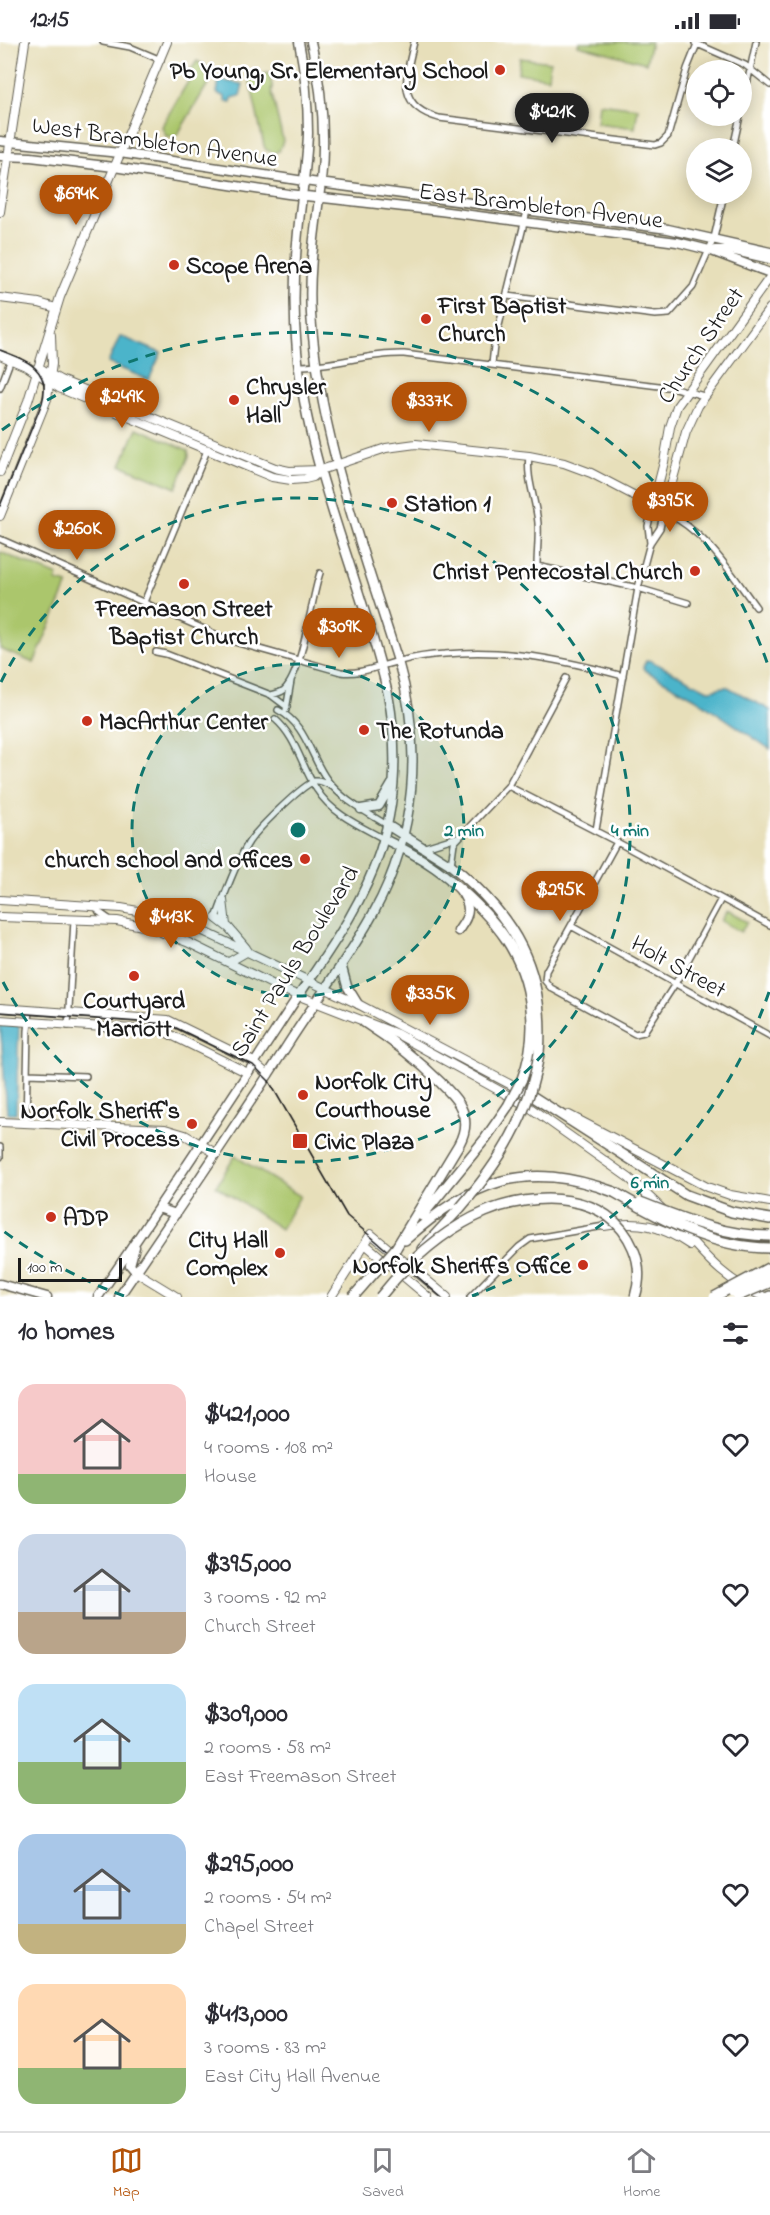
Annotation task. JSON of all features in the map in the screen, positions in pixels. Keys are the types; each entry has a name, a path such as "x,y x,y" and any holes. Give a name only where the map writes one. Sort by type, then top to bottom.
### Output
{"highway":[{"path":"380,1297 471,1194 503,1152 525,1109 533,1085 539,1053 538,993 523,947 512,928 490,900 452,865"},
{"path":"353,1297 485,1139 508,1106 522,1079 532,1047 532,1023 528,995 519,965 500,930 452,882"},
{"path":"364,1022 401,1047 429,1071 456,1099 465,1121 459,1144 396,1248"},
{"path":"532,1096 686,1195 732,1212 770,1219"},
{"path":"396,1248 438,1212 463,1196 490,1185 528,1177 570,1179 614,1192 722,1231 770,1236"},
{"path":"614,1192 647,1211 704,1237 735,1246 770,1248"},
{"path":"412,1260 455,1228 499,1207 536,1200 575,1202 604,1213 619,1225 628,1238 638,1263 639,1278 635,1297"},
{"path":"714,1297 770,1267"}],"main road":[{"path":"0,212 4,155 10,141 25,42"},
{"path":"0,472 28,401 56,308 161,60 166,42"},
{"name":"Saint Pauls Boulevard","path":"98,1297 202,1144 358,903 373,871 387,825 394,778 392,717 381,666 304,407 298,366 294,278 308,114 299,42"},
{"name":"Saint Pauls Boulevard","path":"119,1297 217,1154 342,964 379,903 391,877 404,834 412,787 413,750 408,702 398,661 335,465 316,365 311,289 312,256 321,183 322,112 320,87 311,42"},
{"name":"West Brambleton Avenue","path":"0,141 120,153 304,181"},
{"name":"West Brambleton Avenue","path":"4,155 114,167 302,195"},
{"name":"East Brambleton Avenue","path":"304,181 674,230 770,252"},
{"name":"East Brambleton Avenue","path":"302,195 664,240 709,250 770,275"},
{"path":"709,250 731,250 770,259"},
{"name":"Church Street","path":"653,505 671,421 687,390 770,275"},
{"path":"0,298 39,303 56,308"},
{"name":"Church Street","path":"664,511 686,432 704,396 770,308"},
{"path":"0,516 45,403 50,379 51,330"},
{"path":"0,355 37,370 50,379 209,446 280,470 321,470 386,447 409,444 529,456 582,469 664,511"},
{"path":"361,809 375,808 381,804 394,778"},
{"path":"387,825 452,865"},
{"path":"384,839 430,865 452,882 465,900 468,909 467,917 458,931"},
{"path":"0,900 131,910 166,917 202,929 358,1004 696,1182 730,1195 770,1202"},
{"path":"224,900 226,925"},
{"path":"0,917 117,921 140,925 168,934 299,996 406,1039 535,1110 637,1184 700,1252 728,1278 749,1291 768,1297"},
{"path":"216,918 226,925 248,951"},
{"path":"229,962 248,951"},
{"path":"342,964 347,986 358,1004"},
{"path":"0,1008 168,1020 255,1063 268,1075"},
{"path":"0,1020 163,1031 248,1073"},
{"path":"0,1124 165,1129 180,1133 217,1154"},
{"path":"158,1208 176,1214"},
{"path":"604,1226 636,1223 656,1226 700,1252"},
{"path":"141,1233 130,1265 136,1272 177,1297"},
{"path":"331,1297 371,1234 447,1297"},
{"path":"365,1244 428,1297"},
{"path":"719,1297 770,1275"},
{"path":"1,1282 47,1297"},
{"path":"737,1297 770,1283"}],"street":[{"path":"103,42 130,47 161,60"},
{"path":"414,42 406,88 413,104 425,113 439,118 656,145 668,136 696,43 731,60"},
{"path":"752,60 756,42"},
{"path":"752,71 770,85"},
{"path":"507,296 648,314 669,314 693,287 714,238 722,204"},
{"path":"492,364 494,346 527,211"},
{"path":"298,366 394,354 492,364 687,390 704,396"},
{"path":"0,388 11,360"},
{"path":"144,602 209,446"},
{"path":"529,456 528,474 538,522 537,566 638,588 688,603"},
{"name":"Church Street","path":"650,543 648,526 653,505"},
{"path":"664,511 698,532 729,568 756,607"},
{"name":"Church Street","path":"596,830 638,588 650,543 660,528 664,511"},
{"path":"0,539 231,641 347,673 427,656 472,652 519,654 562,660 623,676"},
{"path":"286,715 291,679 320,573"},
{"path":"156,652 271,695 286,707"},
{"path":"452,865 452,849 458,837 508,786 566,678"},
{"path":"271,695 283,690 291,679"},
{"path":"278,710 302,730 321,772 333,787 361,809 387,825"},
{"path":"275,719 295,744 319,794 334,810 384,839"},
{"path":"216,918 244,851 252,838 296,795 313,783 319,781 333,787"},
{"path":"508,786 596,830 770,925"},
{"path":"425,847 458,837"},
{"path":"617,842 546,971 544,977 547,985 561,994 634,1034 641,1034 655,1018 721,899"},
{"path":"96,906 103,915 117,921"},
{"path":"68,1026 74,920"},
{"name":"Holt Street","path":"572,926 770,1036"},
{"path":"26,1124 30,1011"},
{"path":"27,1074 86,1076"},
{"path":"0,1147 0,1156"},
{"path":"470,1297 519,1247 530,1239 604,1226"}],"green space":[{"path":"579,42 651,42 646,63 578,45"},
{"path":"520,58 550,62 548,78 518,73"},
{"path":"197,61 215,72 178,134 173,137 166,136 162,127 164,122 189,80 185,78"},
{"path":"269,73 283,141 279,151 274,153 266,150 264,146 249,77"},
{"path":"599,103 638,108 635,128 597,123"},
{"path":"137,428 188,450 189,456 176,488 121,465"},
{"path":"0,552 58,576 56,581 68,584 34,663 0,649"},
{"path":"727,911 747,922 741,932 721,921"},
{"path":"235,1156 300,1196 281,1229 216,1186"}],"water":[{"path":"219,80 243,84 240,96 232,98 231,102 225,101 225,97 217,93"},
{"path":"120,336 161,353 149,380 108,363"},
{"path":"649,660 708,690 728,687 770,710 770,749 695,698 646,671 643,667"},
{"path":"0,1022 19,1025 16,1113 7,1113"}],"tram line":[{"path":"0,350 27,362 34,368 40,374 44,391 42,403 0,506"},
{"path":"0,1012 168,1024 253,1065 269,1081 347,1216 441,1297"}],"place":[{"name":"Pb Young, Sr. Elementary School","path":"500,70"},
{"name":"Scope Arena","path":"174,265"},
{"name":"First Baptist Church","path":"426,319"},
{"name":"Chrysler Hall","path":"234,400"},
{"name":"Station 1","path":"392,503"},
{"name":"Christ Pentecostal Church","path":"695,571"},
{"name":"Freemason Street Baptist Church","path":"184,584"},
{"name":"MacArthur Center","path":"87,721"},
{"name":"The Rotunda","path":"364,730"},
{"name":"church school and offices","path":"305,859"},
{"name":"Courtyard Marriott","path":"134,976"},
{"name":"Norfolk City Courthouse","path":"303,1095"},
{"name":"Norfolk Sheriff's Civil Process","path":"192,1124"},
{"name":"Civic Plaza","path":"300,1141"},
{"name":"ADP","path":"51,1217"},
{"name":"City Hall Complex","path":"280,1253"},
{"name":"Norfolk Sheriffs Office","path":"583,1265"}]}
